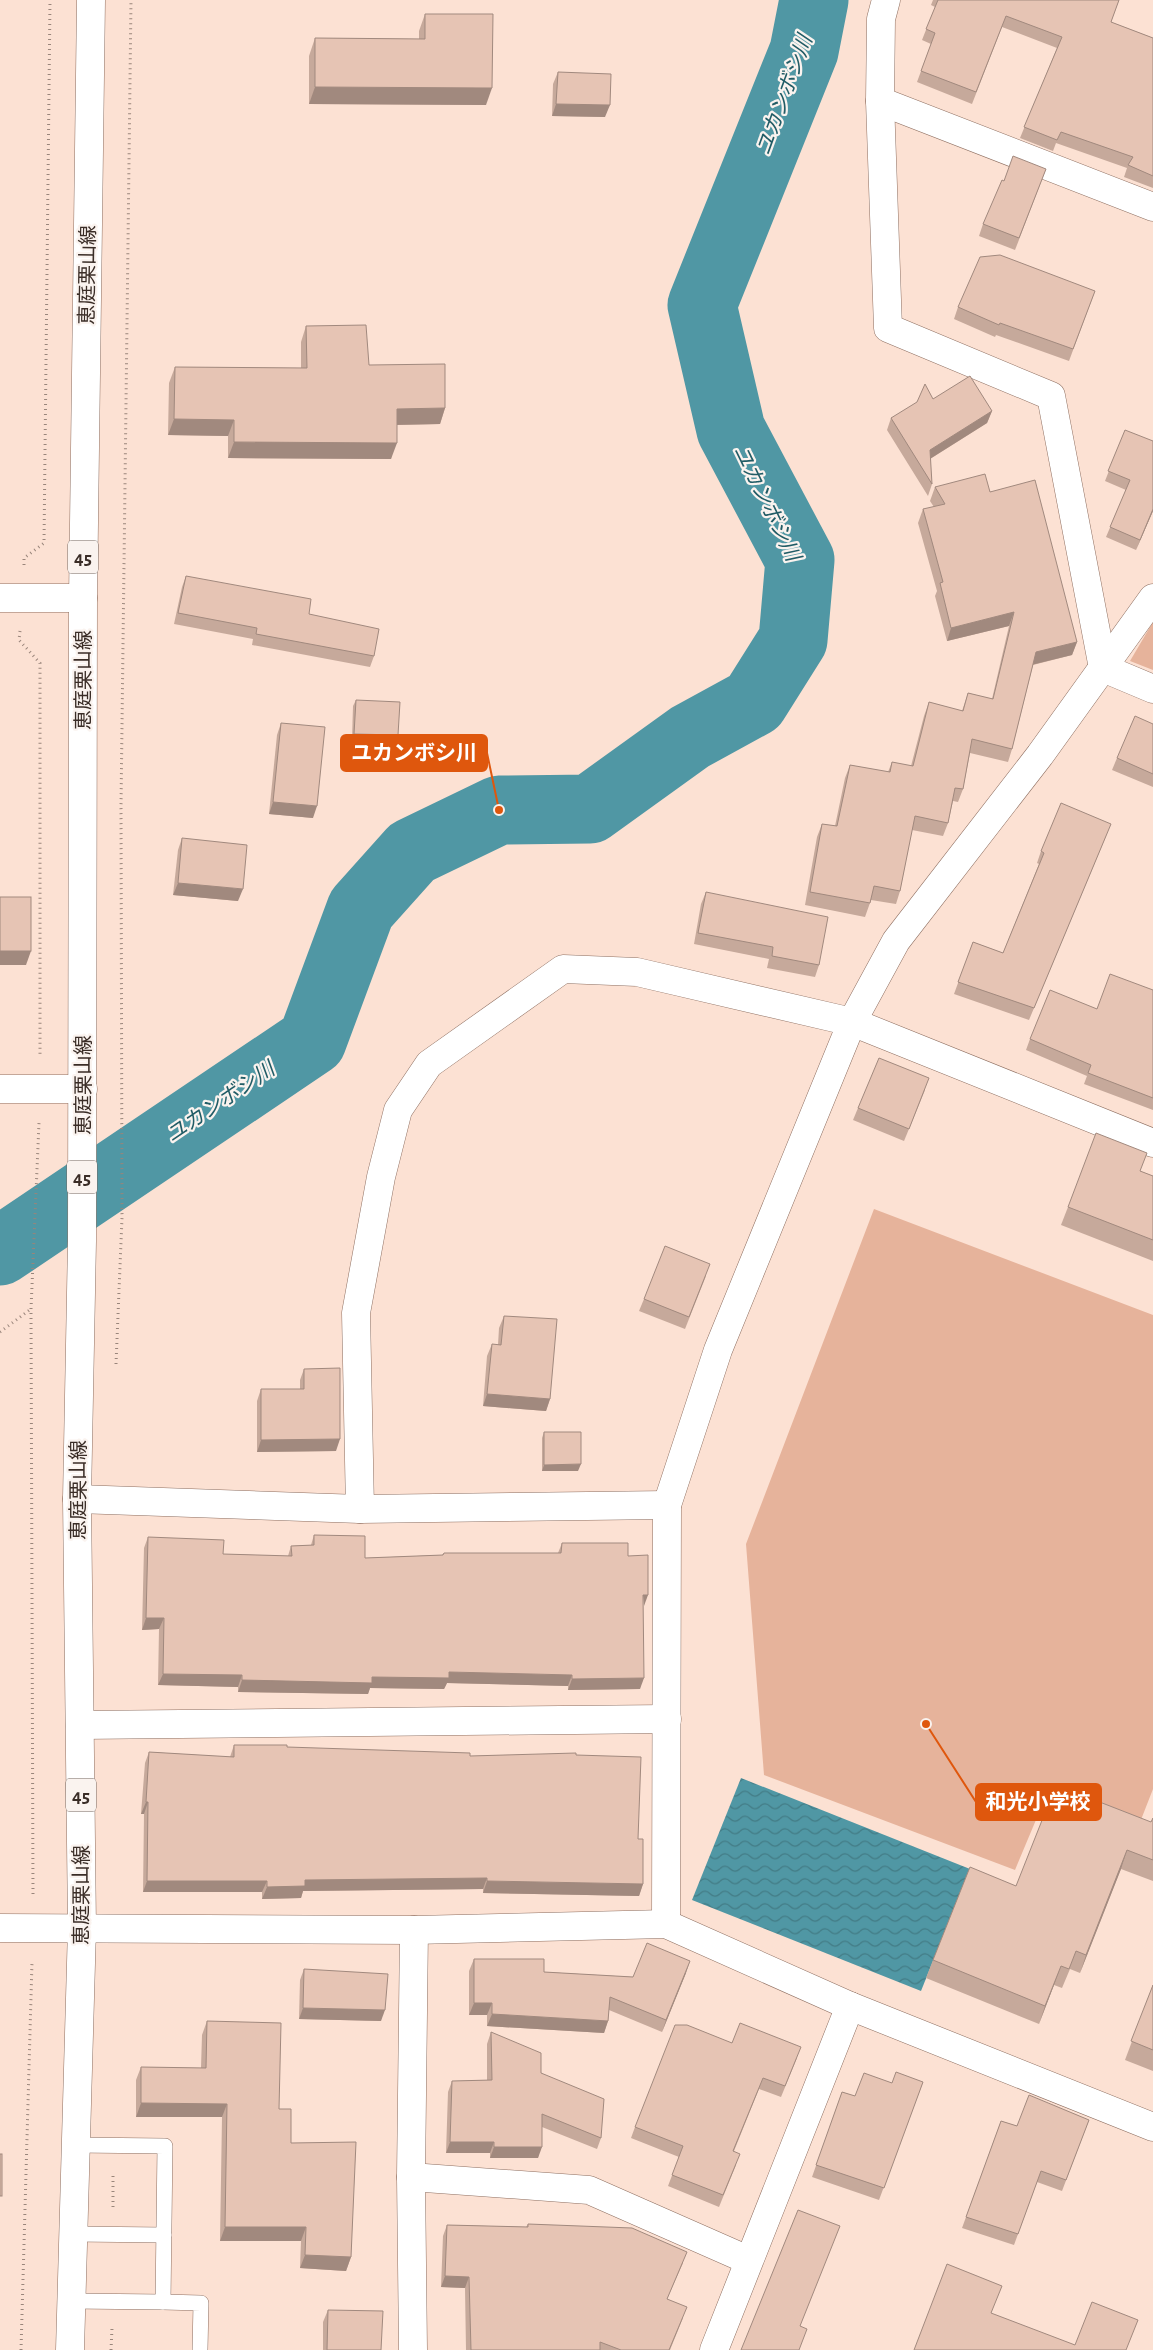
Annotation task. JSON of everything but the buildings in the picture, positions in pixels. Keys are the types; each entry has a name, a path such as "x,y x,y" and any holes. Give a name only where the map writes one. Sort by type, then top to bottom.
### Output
{"street":[{"name":"恵庭栗山線","path":"70,2350 82,1928 77,1499 82,1241 83,598 91,0"},
{"path":"886,0 881,19 880,102 888,328 1051,396 1103,668"},
{"path":"880,102 1153,206"},
{"path":"11,598 83,598"},
{"path":"666,1924 667,1504 718,1350 852,1022 896,941 1040,754 1153,598"},
{"path":"1103,668 1153,689"},
{"path":"360,1509 356,1313 381,1177 398,1110 429,1064 563,969 637,972 852,1022 1153,1143"},
{"path":"0,1089 40,1089 83,1101"},
{"path":"77,1499 360,1509 667,1504"},
{"path":"80,1725 666,1719"},
{"path":"0,1928 414,1930 666,1924 850,2006 1153,2127"},
{"path":"413,2350 411,2177 414,1930"},
{"path":"714,2350 850,2006"},
{"path":"411,2177 589,2190 748,2260"}],"lane":[{"path":"76,2145 165,2146 163,2302"},
{"path":"74,2234 164,2235"},
{"path":"72,2301 201,2303 200,2350"}],"path":[{"path":"40,1089 40,664 19,640 11,598 24,558 44,543 50,0"},
{"path":"122,1218 121,807 131,0"},
{"path":"21,2350 33,1928 31,1309 39,1140"},
{"path":"0,1332 31,1309"}],"shaded area":[{"path":"1153,622 1153,670 1130,661"},
{"path":"874,1209 1153,1315 1153,1789 1137,1830 1046,1796 1015,1870 764,1775 746,1544"}],"water":[{"path":"741,1778 970,1869 921,1991 692,1900"}],"waterway":[{"name":"ユカンボシ川","path":"0,1251 312,1041 361,909 412,852 499,810 590,809 690,737 754,702 793,640 800,560 731,430 702,305 804,51 814,0"}],"place":[{"name":"ユカンボシ川","path":"499,810"},
{"name":"和光小学校","path":"926,1724"}]}
